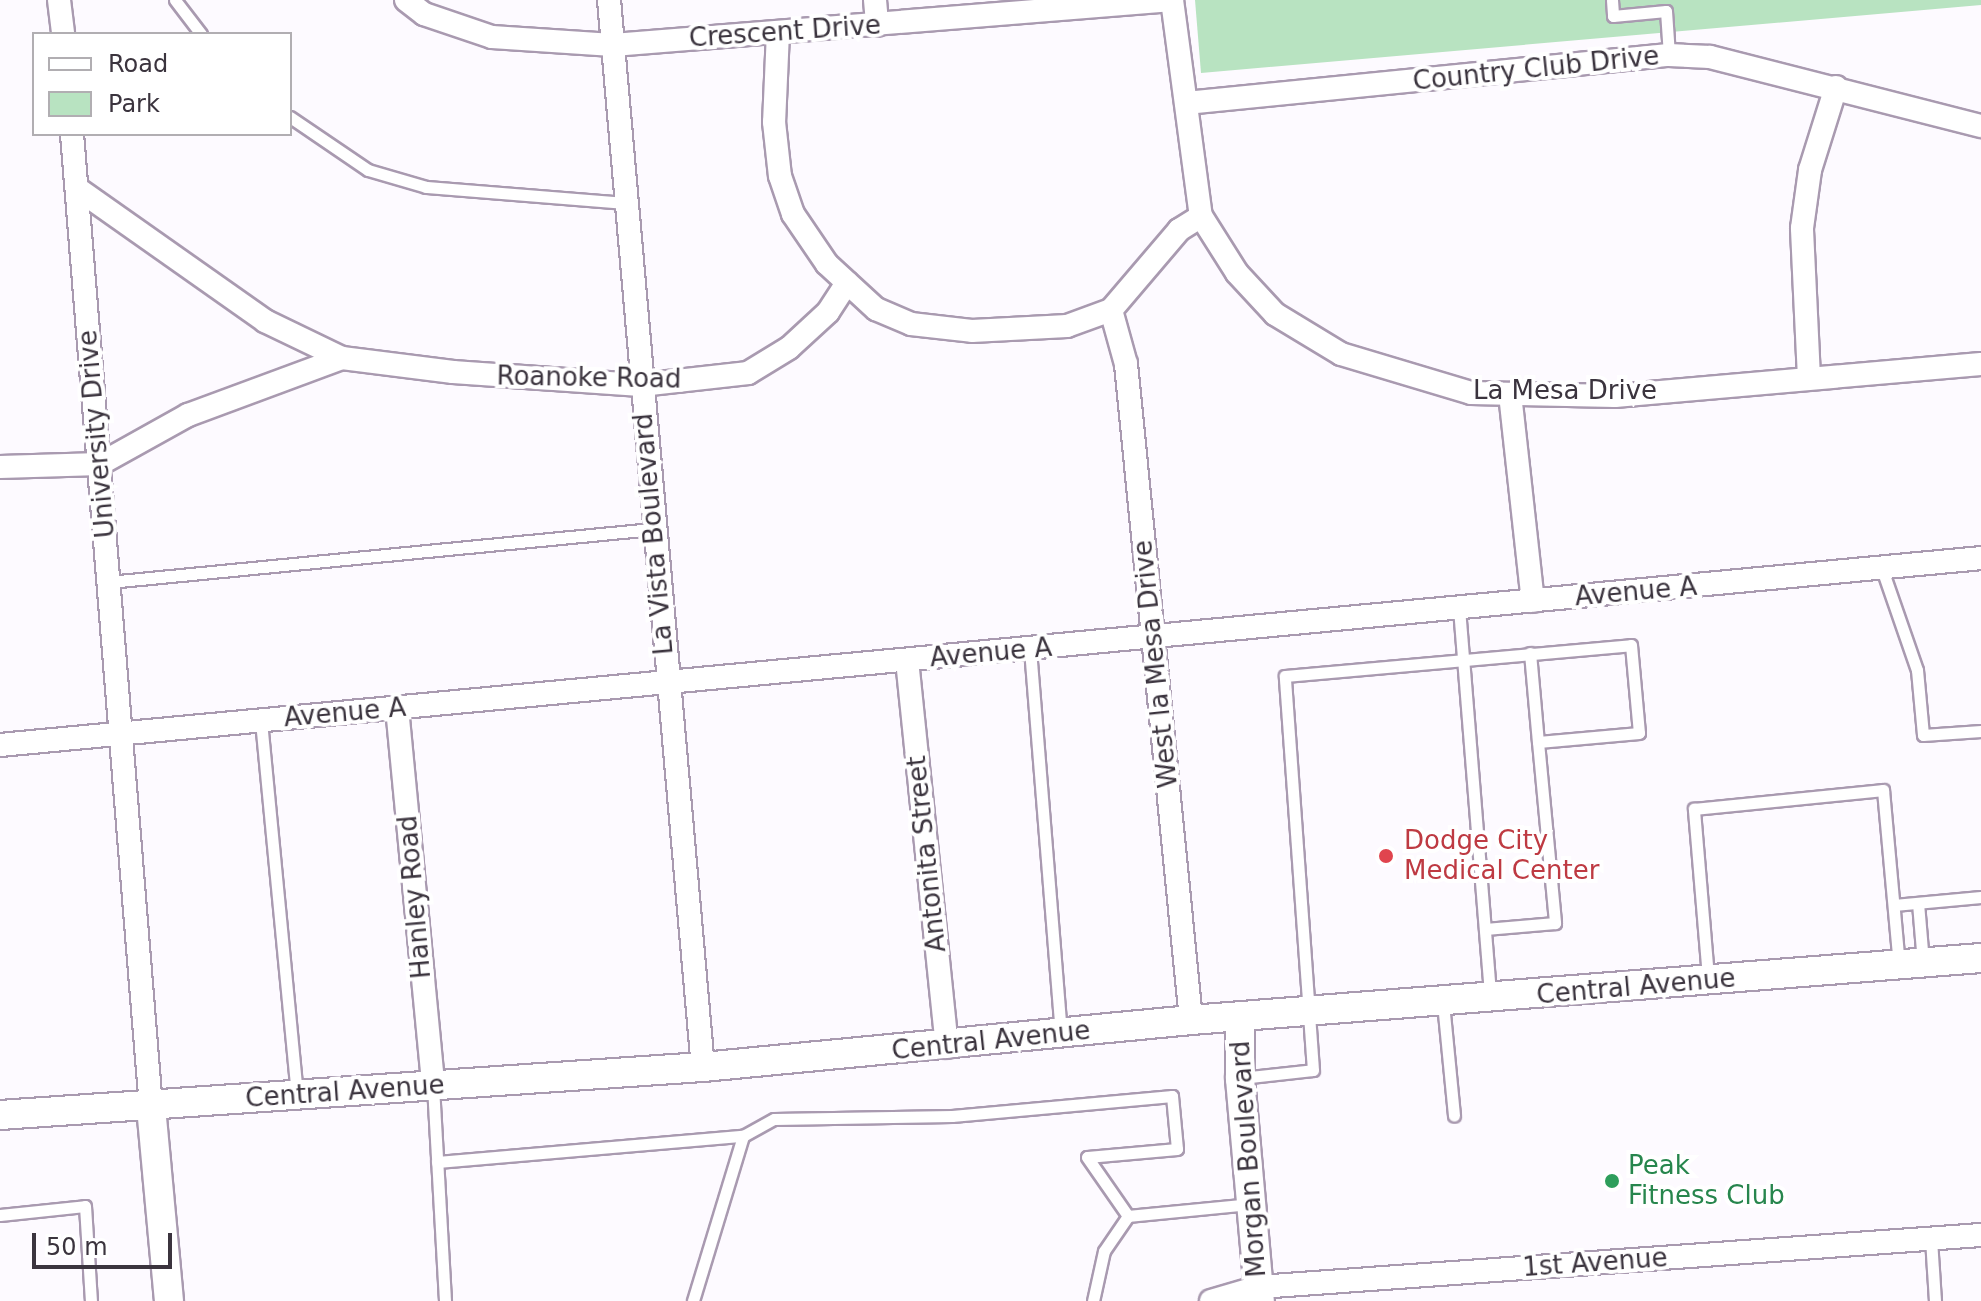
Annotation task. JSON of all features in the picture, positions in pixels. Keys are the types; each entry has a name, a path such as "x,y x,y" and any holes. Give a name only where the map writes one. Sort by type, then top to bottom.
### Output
{"street":[{"path":"59,0 63,32"},
{"name":"Crescent Drive","path":"406,0 424,14 492,37 613,45 1172,0"},
{"name":"La Vista Boulevard","path":"609,0 652,529 703,1067"},
{"path":"875,0 877,25"},
{"path":"778,32 774,122 780,176 793,214 827,264 876,309 911,324 972,331 1067,326 1111,310 1179,230 1201,216 1172,0"},
{"name":"Country Club Drive","path":"1186,103 1669,55 1710,57 1981,126"},
{"path":"1809,378 1802,228 1810,170 1836,87"},
{"name":"University Drive","path":"72,136 151,1107"},
{"name":"Roanoke Road","path":"78,189 265,321 342,358 544,381 641,385 748,373 809,330 847,283"},
{"name":"La Mesa Drive","path":"1201,216 1237,273 1275,314 1341,354 1471,393 1615,396 1981,364"},
{"name":"West la Mesa Drive","path":"1111,310 1126,364 1191,1020"},
{"name":"Roanoke Road","path":"0,467 100,464 188,415 342,358"},
{"path":"1510,394 1533,601"},
{"name":"Avenue A","path":"0,745 1981,558"},
{"name":"Antonita Street","path":"907,660 947,1047"},
{"name":"Hanley Road","path":"397,708 433,1085"},
{"name":"Central Avenue","path":"0,1114 151,1107 297,1094 703,1067 947,1047 1191,1020 1443,1003 1981,958"},
{"name":"Morgan Boulevard","path":"1240,1016 1240,1079 1260,1294"},
{"path":"151,1107 169,1301"},
{"name":"1st Avenue","path":"1211,1301 1260,1294 1981,1235"}],"lane":[{"path":"175,0 199,32"},
{"path":"1612,0 1613,16 1666,11 1669,55"},
{"path":"292,118 368,170 426,187 626,203"},
{"path":"109,582 652,529"},
{"path":"1882,569 1917,670 1923,735 1981,731"},
{"path":"1459,608 1490,999"},
{"path":"1240,1079 1313,1070 1313,1011 1285,676 1631,645 1639,733 1538,742"},
{"path":"1030,649 1061,1034"},
{"path":"1485,929 1555,923 1530,653"},
{"path":"261,721 297,1094"},
{"path":"1709,981 1694,809 1883,790 1894,905 1911,964"},
{"path":"1894,905 1981,897"},
{"path":"1911,964 1918,903"},
{"path":"1443,1003 1454,1115"},
{"path":"433,1085 445,1301"},
{"path":"437,1162 743,1136 774,1119 952,1116 1172,1096 1177,1149 1087,1157 1128,1216"},
{"path":"693,1301 743,1136"},
{"path":"1093,1301 1104,1251 1128,1216 1251,1204"},
{"path":"0,1215 85,1206 91,1301"},
{"path":"1931,1239 1935,1301"}],"green space":[{"path":"1195,0 1981,0 1981,5 1201,73"}],"place":[{"name":"Dodge City Medical Center","path":"1386,856"},
{"name":"Peak Fitness Club","path":"1612,1181"}]}
